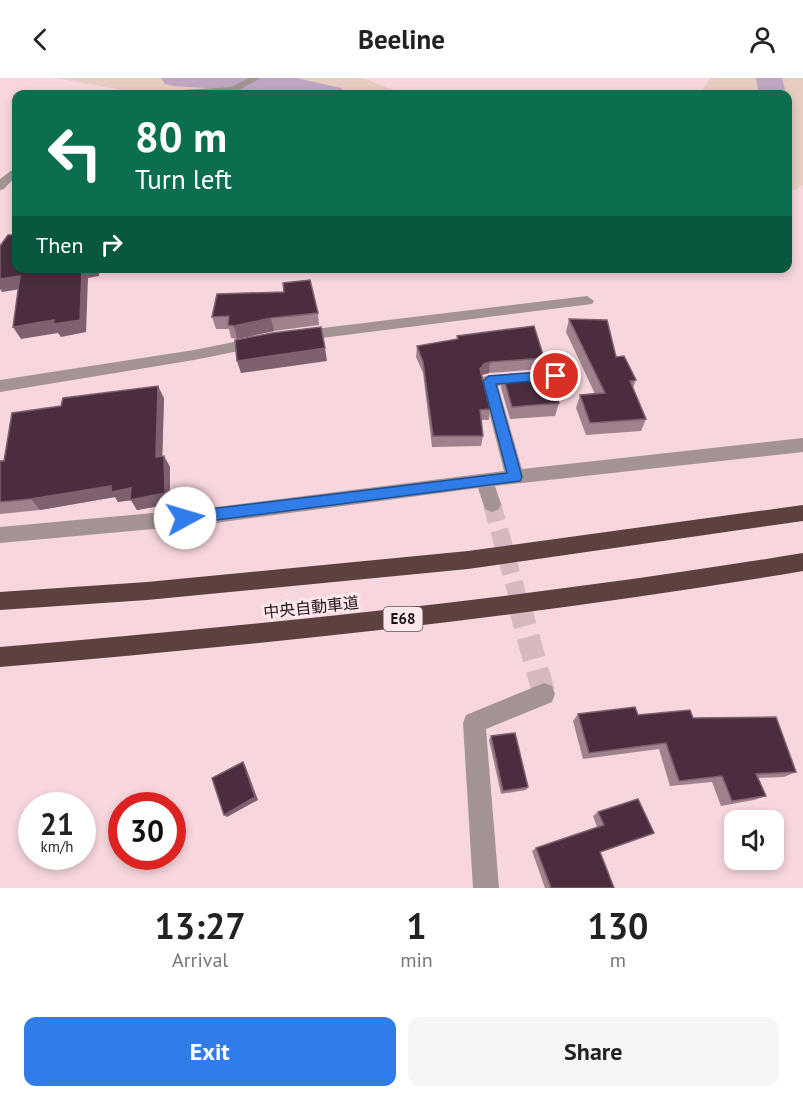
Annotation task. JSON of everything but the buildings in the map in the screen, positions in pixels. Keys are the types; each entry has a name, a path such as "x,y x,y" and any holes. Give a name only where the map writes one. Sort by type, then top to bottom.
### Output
{"highway":[{"name":"中央自動車道","path":"0,601 147,591 468,560 803,513"},
{"name":"中央自動車道","path":"0,657 479,611 803,562"}],"street":[{"path":"233,90 256,78"},
{"path":"0,186 12,174"},
{"path":"0,386 194,355 279,338 586,302"},
{"path":"515,477 489,381 556,376"},
{"path":"0,535 208,516 484,480 803,445"},
{"path":"484,480 492,504"},
{"path":"486,888 474,723 544,694"}],"shaded area":[{"path":"56,78 363,78 394,90 123,90"},
{"path":"710,78 803,78 803,185 792,191 792,90 702,90"}],"waterway":[{"path":"174,78 286,84 313,90"},
{"path":"769,78 771,90"}],"tunnel":[{"path":"492,504 520,605"},
{"path":"519,604 544,694"}],"route":[{"path":"185,518 515,477 489,381 556,376"}]}
